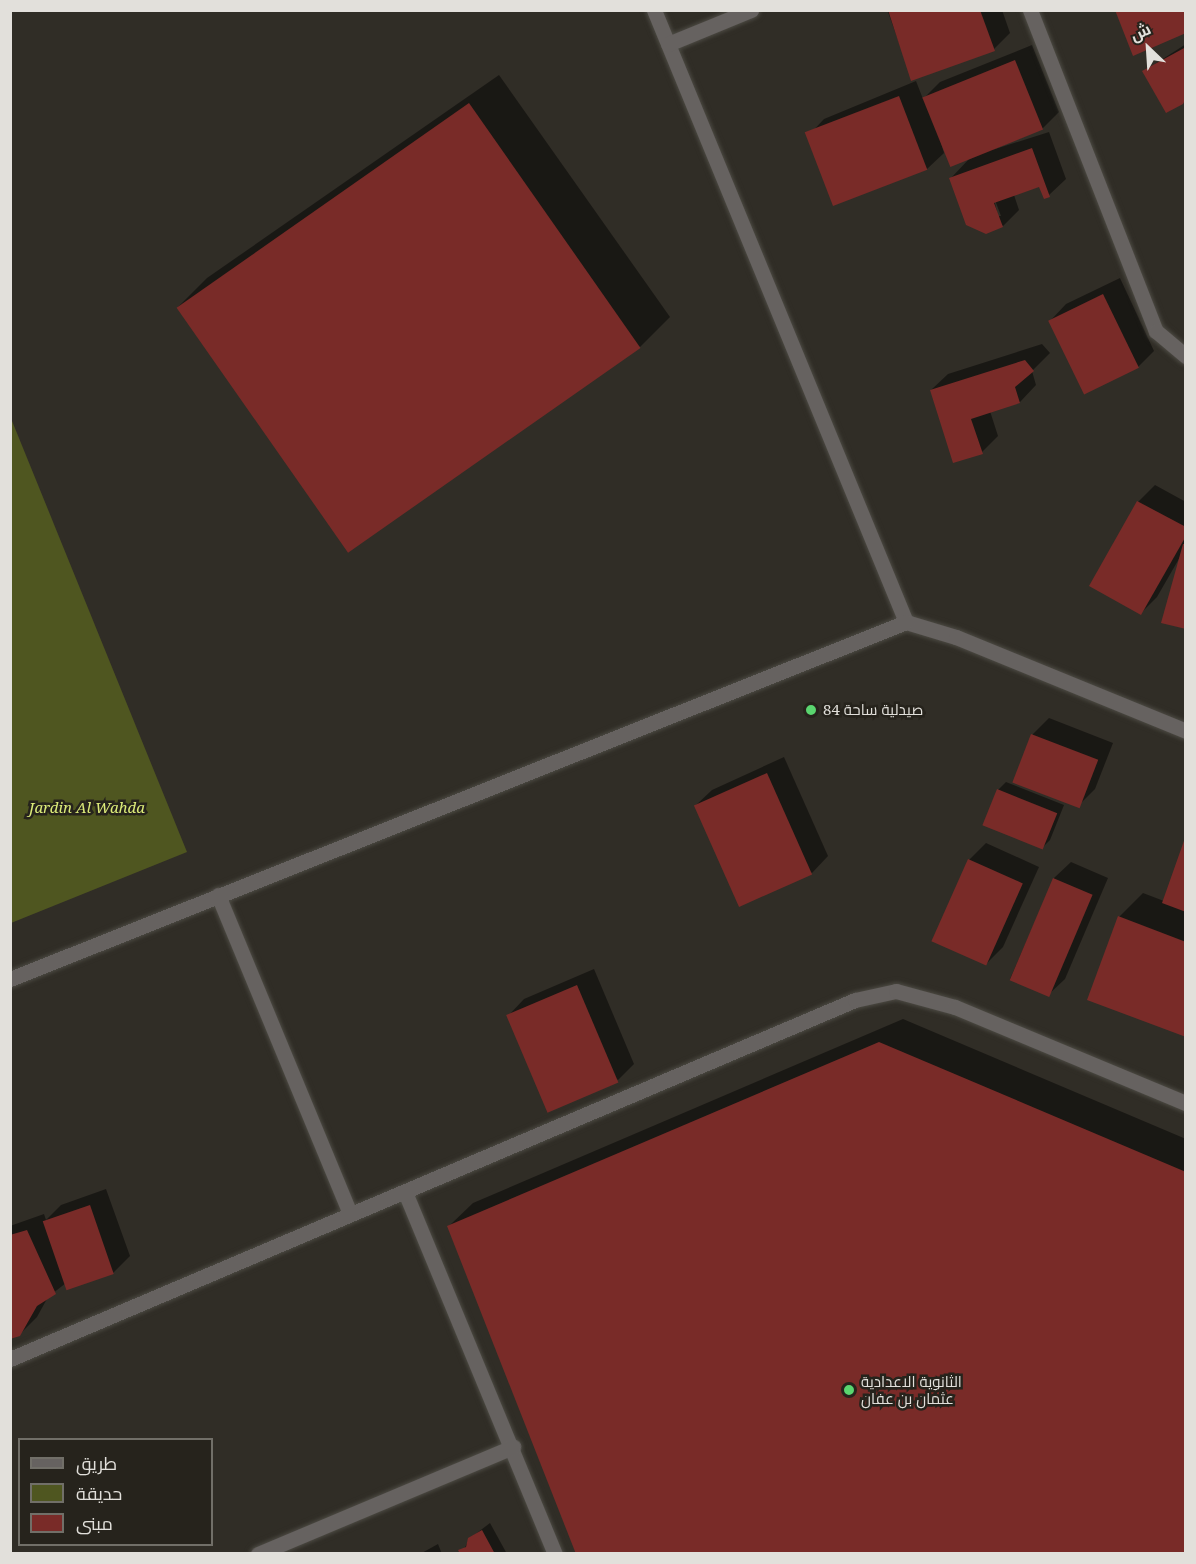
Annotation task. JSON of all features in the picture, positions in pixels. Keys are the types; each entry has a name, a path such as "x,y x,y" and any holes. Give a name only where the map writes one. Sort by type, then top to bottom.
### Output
{"street":[{"path":"654,10 906,622"},
{"path":"668,44 751,10"},
{"path":"1030,10 1156,331 1185,356"},
{"path":"10,979 906,622 956,637 1185,731"},
{"path":"218,895 350,1213"},
{"path":"10,1359 855,1000 896,991 956,1007 1185,1103"},
{"path":"405,1192 513,1447 555,1554"},
{"path":"258,1554 281,1549 513,1447"}],"green space":[{"name":"Jardin Al Wahda","path":"10,416 187,852 11,923 10,923"}],"building":[{"path":"888,10 980,10 995,51 911,81"},
{"path":"1115,10 1186,10 1186,33 1133,56"},
{"path":"1186,47 1186,98 1183,104 1166,113 1142,71"},
{"path":"1015,60 1043,130 950,167 922,97"},
{"path":"899,96 927,170 833,206 805,132"},
{"path":"469,103 640,348 348,553 177,308"},
{"path":"1032,148 1050,197 1044,199 1039,187 994,203 1003,227 986,234 966,225 949,178"},
{"path":"1103,294 1139,368 1084,394 1048,321"},
{"path":"1025,360 1034,371 1015,387 1020,403 971,419 983,454 953,463 930,390"},
{"path":"1137,501 1186,527 1186,536 1141,615 1089,586"},
{"path":"1183,544 1186,544 1186,629 1161,623"},
{"path":"1031,734 1098,760 1080,808 1012,783"},
{"path":"767,773 812,874 739,907 694,806"},
{"path":"997,789 1057,813 1043,850 982,825"},
{"path":"1186,838 1186,912 1162,903"},
{"path":"968,859 1023,883 986,966 931,941"},
{"path":"1053,878 1093,895 1049,997 1010,980"},
{"path":"1118,916 1186,942 1186,1037 1087,1000"},
{"path":"577,985 618,1083 548,1113 506,1015"},
{"name":"الثانوية الاعدادية عثمان بن عفان","path":"879,1042 1186,1172 1186,1554 576,1554 447,1226"},
{"path":"90,1205 114,1274 66,1290 43,1221"},
{"path":"27,1230 56,1294 37,1306 20,1336 10,1339 10,1235"},
{"path":"482,1530 495,1554 460,1554 458,1550 466,1547 468,1538"}],"place":[{"name":"صيدلية ساحة 84","path":"811,710"},
{"name":"الثانوية الاعدادية عثمان بن عفان","path":"849,1390"}]}
